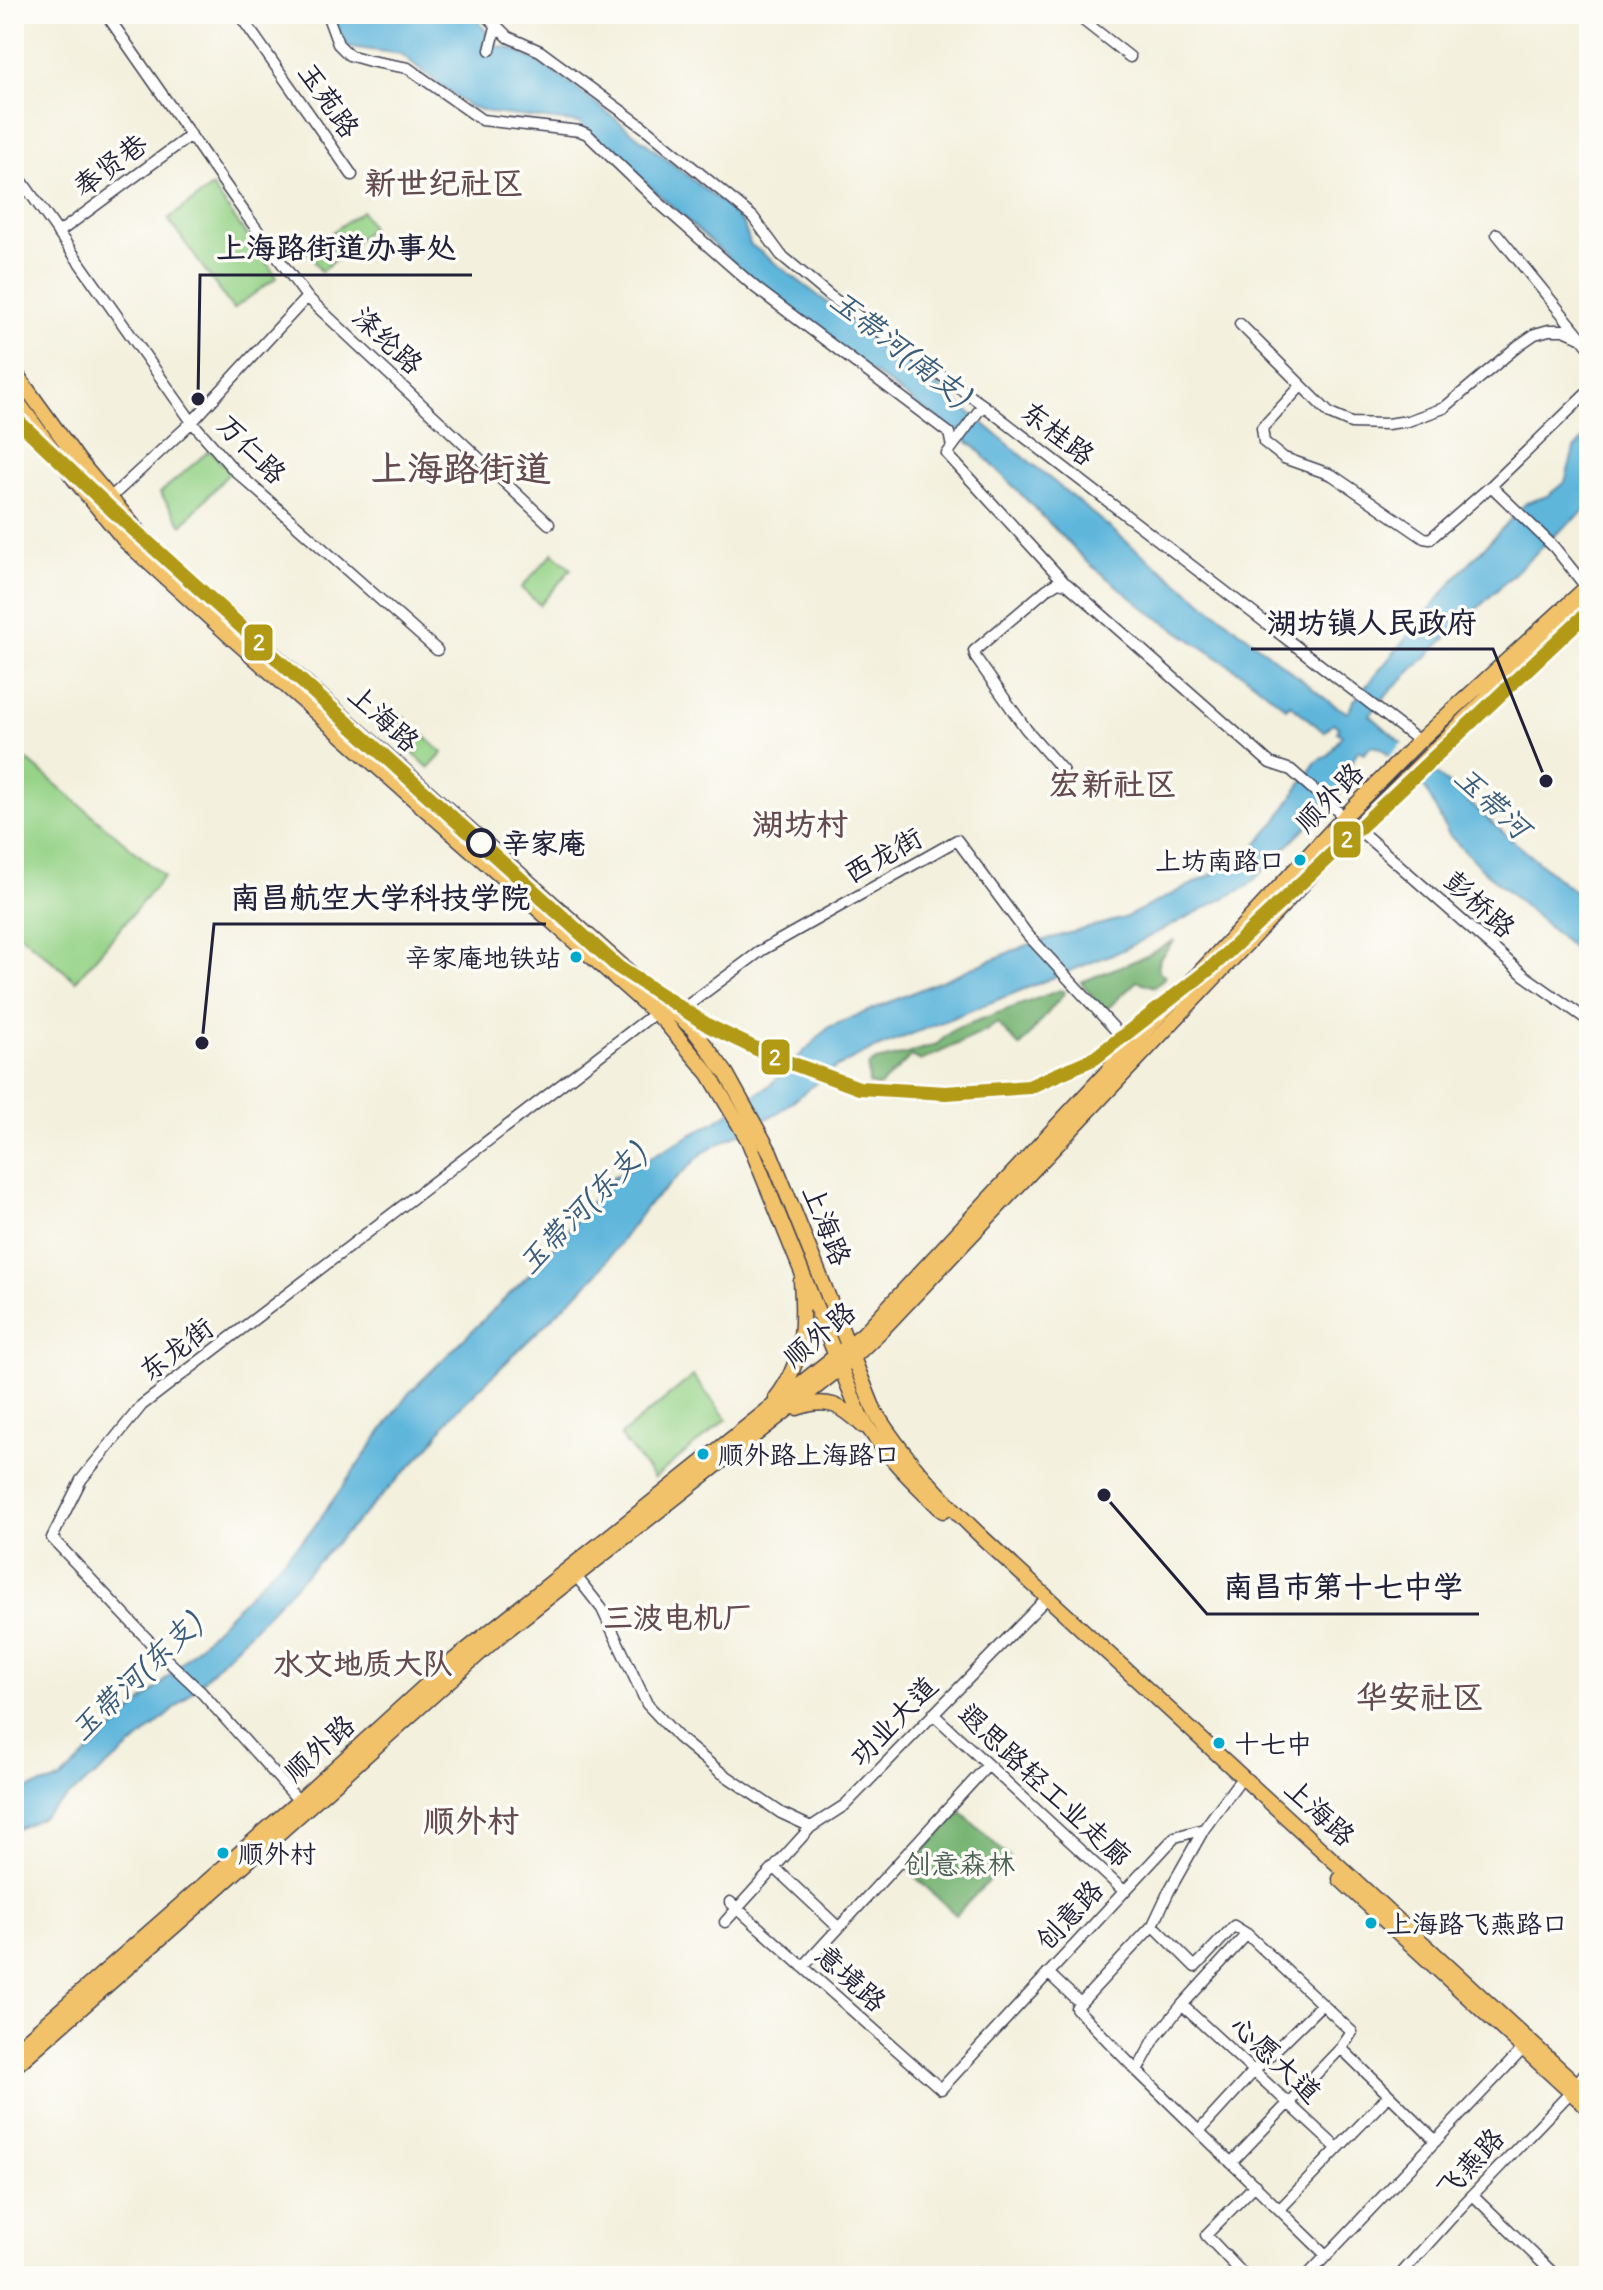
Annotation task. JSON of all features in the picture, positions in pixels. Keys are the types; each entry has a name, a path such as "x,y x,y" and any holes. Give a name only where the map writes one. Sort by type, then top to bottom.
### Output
{"main road":[{"name":"上海路","path":"14,371 109,499 144,538 693,1029 726,1073 800,1265 845,1357 890,1436 955,1511 1573,2088 1589,2109"},
{"name":"上海路","path":"14,397 74,479 126,542 655,1013 709,1074 752,1134 770,1152 845,1357 860,1415 892,1460 1523,2049 1573,2088 1589,2096"},
{"name":"顺外路","path":"14,2051 485,1635 764,1413 880,1332 1345,816 1419,741 1587,586"},
{"name":"顺外路","path":"1135,1052 1431,751 1543,642 1589,602"},
{"path":"764,1413 791,1375 801,1347 803,1312 800,1265"},
{"name":"顺外路","path":"14,2067 498,1637 785,1412 845,1357"},
{"path":"785,1412 811,1402 830,1403 844,1408 872,1436"}],"street":[{"name":"涤纶路","path":"106,14 307,297 549,524"},
{"name":"玉苑路","path":"239,14 352,175"},
{"path":"327,14 338,44 349,55 408,68 472,108 482,120 587,134 658,202 756,288 949,433 952,447"},
{"name":"东桂路","path":"485,14 513,40 540,51 646,129 753,217 781,255 830,296 1419,741"},
{"path":"1075,14 1130,57"},
{"path":"490,50 496,27"},
{"name":"奉贤巷","path":"58,233 191,135"},
{"name":"万仁路","path":"14,170 192,422 233,469 437,650"},
{"path":"1497,234 1585,342"},
{"path":"109,499 192,422 307,297"},
{"path":"1240,324 1330,414 1351,423 1408,421 1444,408 1535,334 1564,330 1585,342"},
{"path":"1301,386 1262,428 1264,442 1284,458 1332,475 1424,538 1430,539 1491,486 1589,391"},
{"path":"952,447 981,408"},
{"name":"彭桥路","path":"952,447 947,454 1067,584 1270,763 1291,770 1525,976 1589,1021"},
{"path":"1491,486 1554,547 1587,586"},
{"path":"1063,771 1026,729 974,651 1047,589 1058,582 1067,584"},
{"name":"西龙街","path":"676,1014 762,950 957,840 1027,934 1135,1052"},
{"name":"东龙街","path":"299,1801 202,1693 52,1538 81,1480 142,1405 655,1013"},
{"path":"576,1576 602,1609 647,1704 679,1738 719,1771 781,1813 811,1827"},
{"name":"功业大道","path":"725,1922 734,1905 775,1868 811,1827 845,1805 1042,1603"},
{"name":"遐思路轻工业走廊","path":"933,1714 1124,1891"},
{"path":"803,1967 988,1765"},
{"path":"1237,1784 1204,1829 1153,1925 1076,2008 1327,2256"},
{"name":"创意路","path":"941,2089 1175,1837 1204,1829"},
{"path":"775,1868 839,1928"},
{"name":"意境路","path":"734,1905 941,2089"},
{"path":"1153,1925 1195,1967 1234,1926 1247,1934 1352,2032 1341,2048 1231,2163"},
{"path":"1137,2071 1155,2038 1247,1934"},
{"path":"1048,1973 1080,2003"},
{"path":"1199,2131 1322,2004"},
{"name":"心愿大道","path":"1182,2005 1337,2148"},
{"path":"1341,2048 1436,2141"},
{"path":"1307,2276 1523,2049"},
{"name":"飞燕路","path":"1399,2276 1589,2067"},
{"path":"1280,2209 1389,2095"},
{"path":"1245,2276 1206,2235 1255,2185"},
{"path":"1473,2195 1556,2276"}],"green space":[{"path":"212,187 277,277 233,309 168,219"},
{"path":"362,211 371,228 321,272 307,250"},
{"path":"210,450 230,472 182,525 160,493"},
{"path":"553,553 571,569 540,605 521,588"},
{"path":"402,716 443,753 429,768 389,731"},
{"path":"14,749 164,876 76,981 14,929"},
{"path":"1175,940 1160,958 1158,970 1165,977 1155,987 1137,981 1107,1009 1081,982 1144,957"},
{"path":"1060,990 1065,992 1020,1047 997,1023 921,1061 911,1056 879,1087 869,1084 868,1066 876,1061 937,1044 954,1029"},
{"path":"693,1376 727,1419 654,1478 620,1436"},
{"name":"创意森林","path":"961,1812 1010,1858 956,1915 907,1869"}],"water":[{"path":"331,14 473,14 487,33 485,44 510,48 570,83 722,203 744,225 750,244 940,388 1132,546 1331,703 1348,713 1353,702 1460,573 1526,503 1547,496 1565,482 1574,449 1589,433 1589,507 1556,534 1388,693 1370,715 1589,904 1589,962 1482,869 1449,835 1425,788 1381,748 1371,746 1364,753 1358,750 1343,790 1248,886 1125,949 869,1051 835,1068 779,1112 704,1152 648,1205 596,1275 451,1416 430,1446 180,1704 41,1818 14,1831 14,1792 60,1780 163,1682 311,1531 409,1393 534,1270 611,1179 713,1123 770,1085 829,1027 1030,944 1124,918 1245,858 1275,823 1315,763 1328,755 1342,735 1333,723 1324,732 1290,704 1286,708 1254,682 1148,611 1086,561 975,447 778,303 580,123 493,113 468,106 401,54 349,47 334,26"}],"pier":[{"path":"1405,740 1437,768 1418,787 1387,759"}],"transit line":[{"name":"2","path":"14,417 112,510 618,967 709,1026 769,1055 859,1088 946,1093 1029,1087 1095,1058 1212,967 1589,611"}],"place":[{"name":"上海路街道办事处","path":"198,399"},
{"name":"湖坊镇人民政府","path":"1546,781"},
{"name":"辛家庵","path":"481,843"},
{"name":"上坊南路口","path":"1300,860"},
{"name":"辛家庵地铁站","path":"576,957"},
{"name":"南昌航空大学科技学院","path":"202,1043"},
{"name":"顺外路上海路口","path":"703,1454"},
{"name":"南昌市第十七中学","path":"1104,1495"},
{"name":"十七中","path":"1219,1743"},
{"name":"顺外村","path":"223,1853"},
{"name":"上海路飞燕路口","path":"1371,1923"}],"district":[{"name":"新世纪社区","path":"444,182"},
{"name":"上海路街道","path":"461,468"},
{"name":"宏新社区","path":"1113,783"},
{"name":"湖坊村","path":"800,823"},
{"name":"三波电机厂","path":"678,1617"},
{"name":"水文地质大队","path":"363,1663"},
{"name":"华安社区","path":"1420,1696"},
{"name":"顺外村","path":"471,1820"}],"water label":[{"name":"玉带河(南支)","path":"901,347"},
{"name":"玉带河","path":"1493,802"},
{"name":"玉带河(东支)","path":"581,1208"},
{"name":"玉带河(东支)","path":"135,1676"}]}
